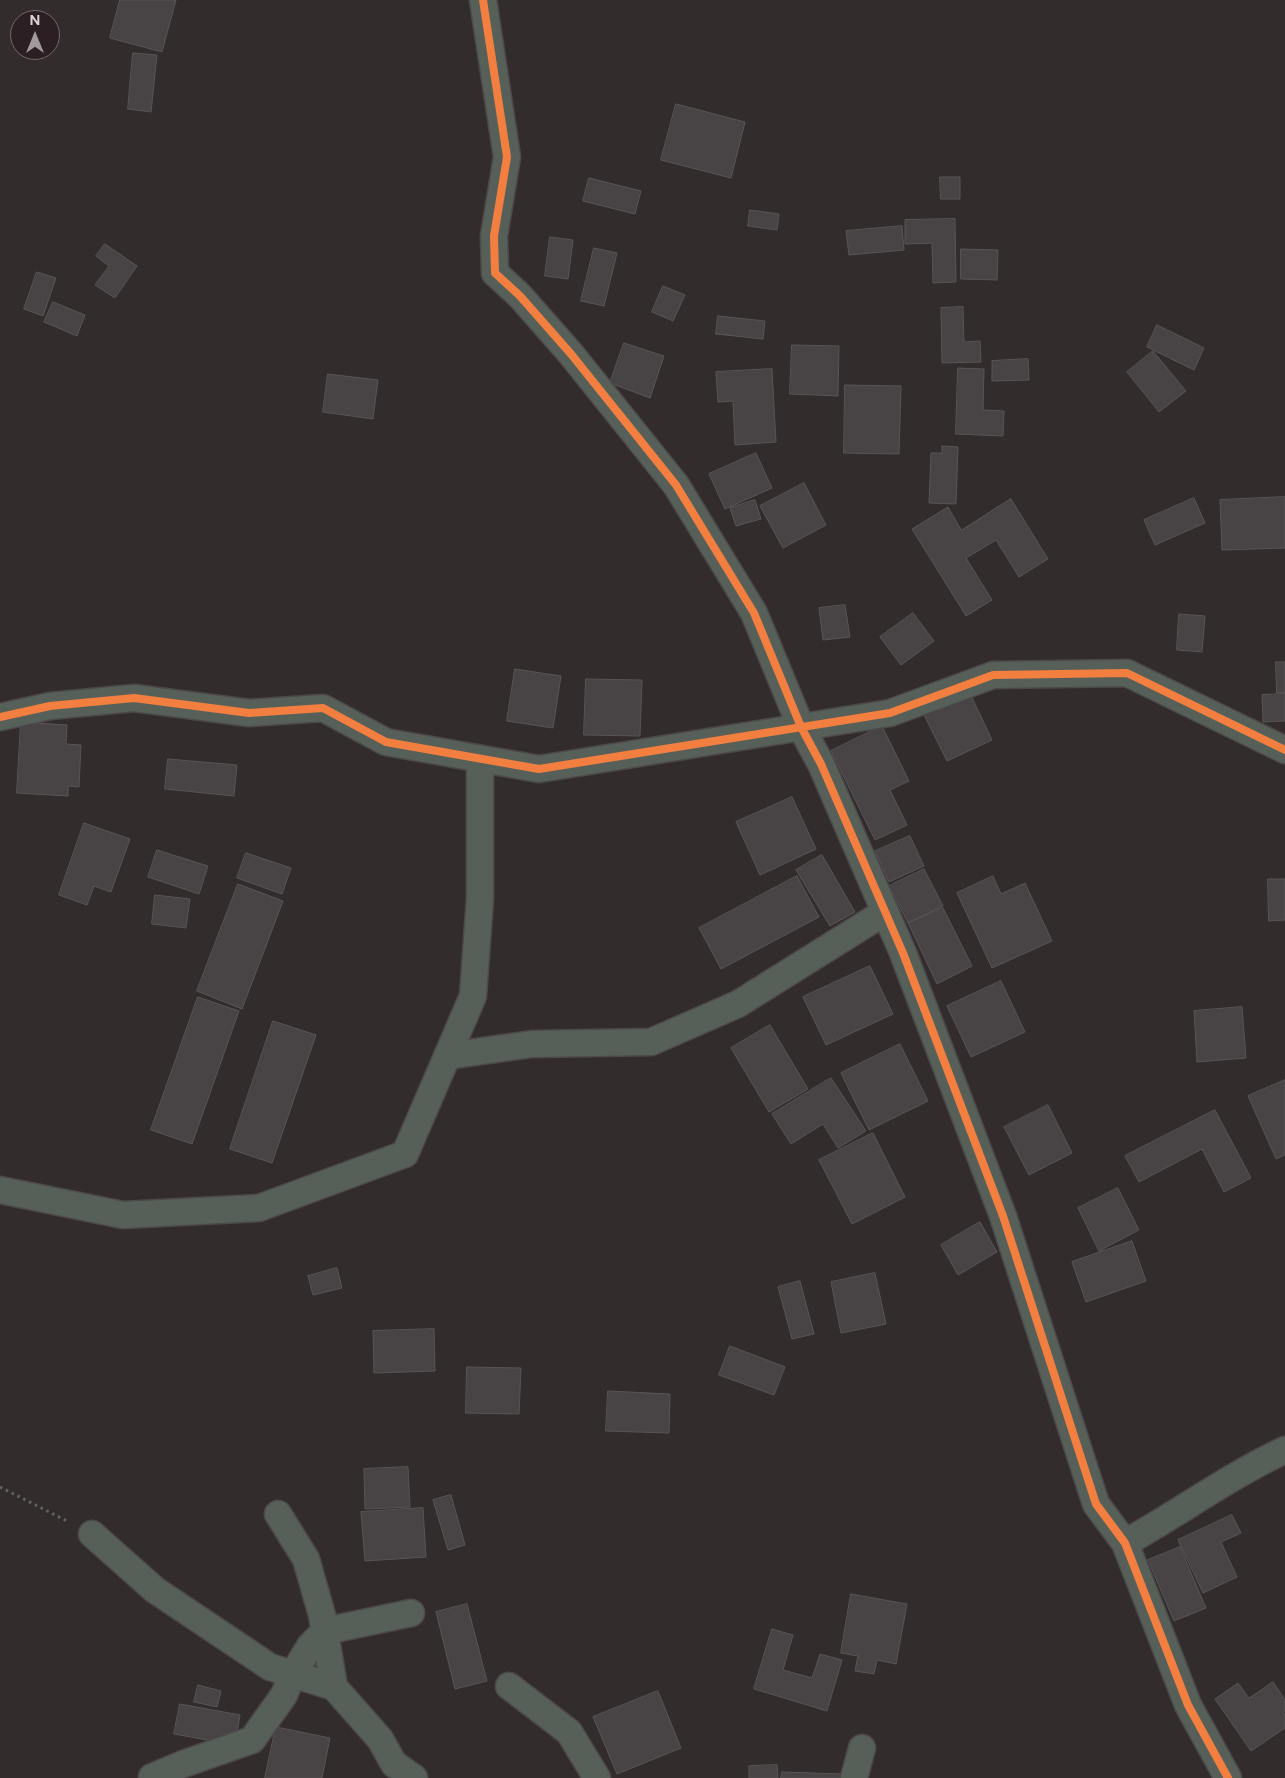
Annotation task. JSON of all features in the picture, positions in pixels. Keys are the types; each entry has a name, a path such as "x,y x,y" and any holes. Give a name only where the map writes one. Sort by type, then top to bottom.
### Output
{"street":[{"path":"484,0 507,157 494,236 495,273 520,296 571,354 676,485 754,613 801,727 821,764 906,962 1003,1216 1096,1504 1125,1543 1188,1705 1228,1778"},
{"path":"0,717 50,706 134,698 249,713 323,708 386,742 539,769 890,713 993,675 1127,673 1285,750"},
{"path":"0,1190 123,1215 259,1208 405,1154 473,996 480,898 480,758"},
{"path":"447,1056 532,1044 651,1042 738,1004 885,912"},
{"path":"1125,1543 1215,1487 1285,1450"},
{"path":"278,1514 306,1559 325,1631 334,1687"},
{"path":"92,1534 155,1590 270,1666 334,1687 380,1739 401,1773"},
{"path":"152,1777 252,1740 284,1695 293,1674 310,1646 325,1631 411,1613"},
{"path":"509,1686 569,1732 597,1778"},
{"path":"854,1778 862,1748"},
{"path":"183,1764 204,1778"}],"path":[{"path":"0,1487 92,1534"}],"building":[{"path":"120,0 176,0 162,52 110,38"},
{"path":"133,53 157,55 151,112 128,109"},
{"path":"676,104 745,122 731,178 661,160"},
{"path":"940,177 960,177 960,199 941,199"},
{"path":"589,178 641,191 635,214 583,201"},
{"path":"750,210 779,214 777,230 748,226"},
{"path":"955,219 956,282 933,283 932,243 905,244 905,220"},
{"path":"902,226 904,250 849,255 846,231"},
{"path":"550,237 573,240 568,279 545,276"},
{"path":"105,244 137,266 115,298 95,285 109,266 96,256"},
{"path":"594,248 617,253 604,306 581,301"},
{"path":"961,249 998,250 997,280 961,279"},
{"path":"37,272 56,278 43,316 24,309"},
{"path":"663,286 685,295 673,321 652,312"},
{"path":"53,302 85,315 77,336 44,322"},
{"path":"963,307 964,342 980,341 981,362 942,363 941,308"},
{"path":"718,316 765,321 763,339 716,334"},
{"path":"1157,325 1204,348 1194,370 1147,347"},
{"path":"624,343 664,356 650,398 610,383"},
{"path":"792,345 839,346 838,396 790,394"},
{"path":"1153,351 1186,391 1159,412 1127,372"},
{"path":"1028,359 1029,380 992,381 992,361"},
{"path":"958,368 984,369 983,410 1004,411 1003,436 956,434"},
{"path":"772,369 776,442 735,445 733,401 718,402 716,372"},
{"path":"328,374 378,380 373,419 323,412"},
{"path":"845,385 901,386 899,454 844,453"},
{"path":"942,446 958,447 956,504 929,503 931,453 942,453"},
{"path":"756,453 772,488 725,509 709,474"},
{"path":"804,483 826,525 783,548 760,506"},
{"path":"1285,497 1285,548 1222,550 1220,500"},
{"path":"1194,498 1205,523 1155,545 1144,520"},
{"path":"1011,499 1048,559 1019,577 996,540 966,558 992,600 966,616 912,529 948,507 961,530"},
{"path":"755,500 761,519 736,526 730,508"},
{"path":"845,605 850,637 823,640 819,608"},
{"path":"913,613 934,641 901,665 880,637"},
{"path":"1179,614 1205,616 1202,652 1177,650"},
{"path":"1276,662 1285,662 1285,693 1277,693"},
{"path":"515,669 561,676 553,728 507,721"},
{"path":"586,679 642,680 640,736 584,735"},
{"path":"969,691 992,740 947,761 923,713"},
{"path":"1285,694 1285,721 1263,722 1262,695"},
{"path":"21,722 67,725 66,744 81,745 79,787 68,786 68,796 17,793"},
{"path":"882,726 909,781 890,790 907,825 875,840 831,751"},
{"path":"168,759 237,765 234,796 165,789"},
{"path":"792,797 816,849 760,875 736,822"},
{"path":"84,823 130,839 111,892 94,886 87,905 59,895"},
{"path":"910,836 924,866 889,882 875,851"},
{"path":"157,850 208,866 199,894 148,877"},
{"path":"246,853 291,868 282,894 237,878"},
{"path":"822,855 855,912 830,926 796,870"},
{"path":"924,869 943,906 908,923 889,886"},
{"path":"797,876 819,917 721,969 699,928"},
{"path":"993,876 1001,894 1025,883 1052,941 992,968 957,893"},
{"path":"1268,879 1285,879 1285,920 1269,921"},
{"path":"238,884 283,901 242,1009 197,991"},
{"path":"155,895 190,899 186,928 152,924"},
{"path":"943,908 972,966 937,984 908,923"},
{"path":"870,966 893,1014 826,1045 803,997"},
{"path":"1001,981 1025,1032 971,1057 947,1006"},
{"path":"198,997 239,1011 192,1144 151,1130"},
{"path":"1242,1007 1246,1058 1197,1062 1194,1011"},
{"path":"273,1021 316,1035 272,1163 230,1149"},
{"path":"770,1025 808,1089 769,1112 731,1048"},
{"path":"900,1044 928,1101 869,1130 841,1073"},
{"path":"831,1078 866,1131 838,1148 823,1124 791,1144 772,1114"},
{"path":"1285,1080 1285,1155 1276,1159 1248,1096"},
{"path":"1048,1105 1072,1153 1029,1175 1004,1127"},
{"path":"1215,1110 1251,1178 1224,1192 1202,1149 1139,1182 1125,1156"},
{"path":"873,1133 905,1197 852,1224 819,1160"},
{"path":"1118,1188 1139,1230 1099,1251 1078,1208"},
{"path":"980,1222 997,1252 958,1275 941,1245"},
{"path":"1132,1241 1146,1281 1086,1302 1072,1262"},
{"path":"337,1268 342,1288 313,1295 308,1276"},
{"path":"875,1273 886,1324 841,1333 831,1282"},
{"path":"800,1281 814,1334 792,1339 778,1287"},
{"path":"434,1329 435,1371 374,1373 373,1331"},
{"path":"730,1346 785,1367 774,1395 719,1375"},
{"path":"467,1367 521,1368 519,1414 466,1413"},
{"path":"608,1391 670,1394 669,1433 606,1431"},
{"path":"408,1467 410,1507 365,1509 364,1469"},
{"path":"451,1495 465,1545 448,1550 433,1500"},
{"path":"423,1508 426,1557 365,1561 361,1512"},
{"path":"1232,1515 1241,1533 1221,1542 1237,1577 1203,1593 1178,1540"},
{"path":"1180,1547 1206,1608 1174,1621 1148,1560"},
{"path":"851,1594 907,1604 896,1664 877,1660 874,1674 855,1671 858,1656 841,1653"},
{"path":"467,1604 487,1681 455,1689 436,1612"},
{"path":"772,1629 793,1635 783,1670 812,1678 820,1654 842,1660 827,1711 754,1689"},
{"path":"1273,1682 1285,1700 1285,1711 1283,1712 1285,1715 1285,1728 1251,1751 1215,1699 1238,1683 1249,1698"},
{"path":"198,1685 221,1691 217,1707 194,1702"},
{"path":"658,1691 681,1748 617,1774 593,1717"},
{"path":"180,1704 240,1715 235,1745 174,1734"},
{"path":"276,1727 330,1738 322,1778 265,1778"},
{"path":"777,1765 778,1778 749,1778 749,1766"},
{"path":"782,1772 842,1774 842,1778 781,1778"}],"cycle path":[{"path":"483,0 507,157 494,236 495,273 520,296 571,354 676,485 754,613 801,727 821,764 903,953 1003,1216 1096,1504 1125,1543 1188,1705 1228,1778"},
{"path":"0,717 50,706 134,698 249,713 323,708 386,742 539,769 890,713 993,675 1127,673 1285,750"}]}
